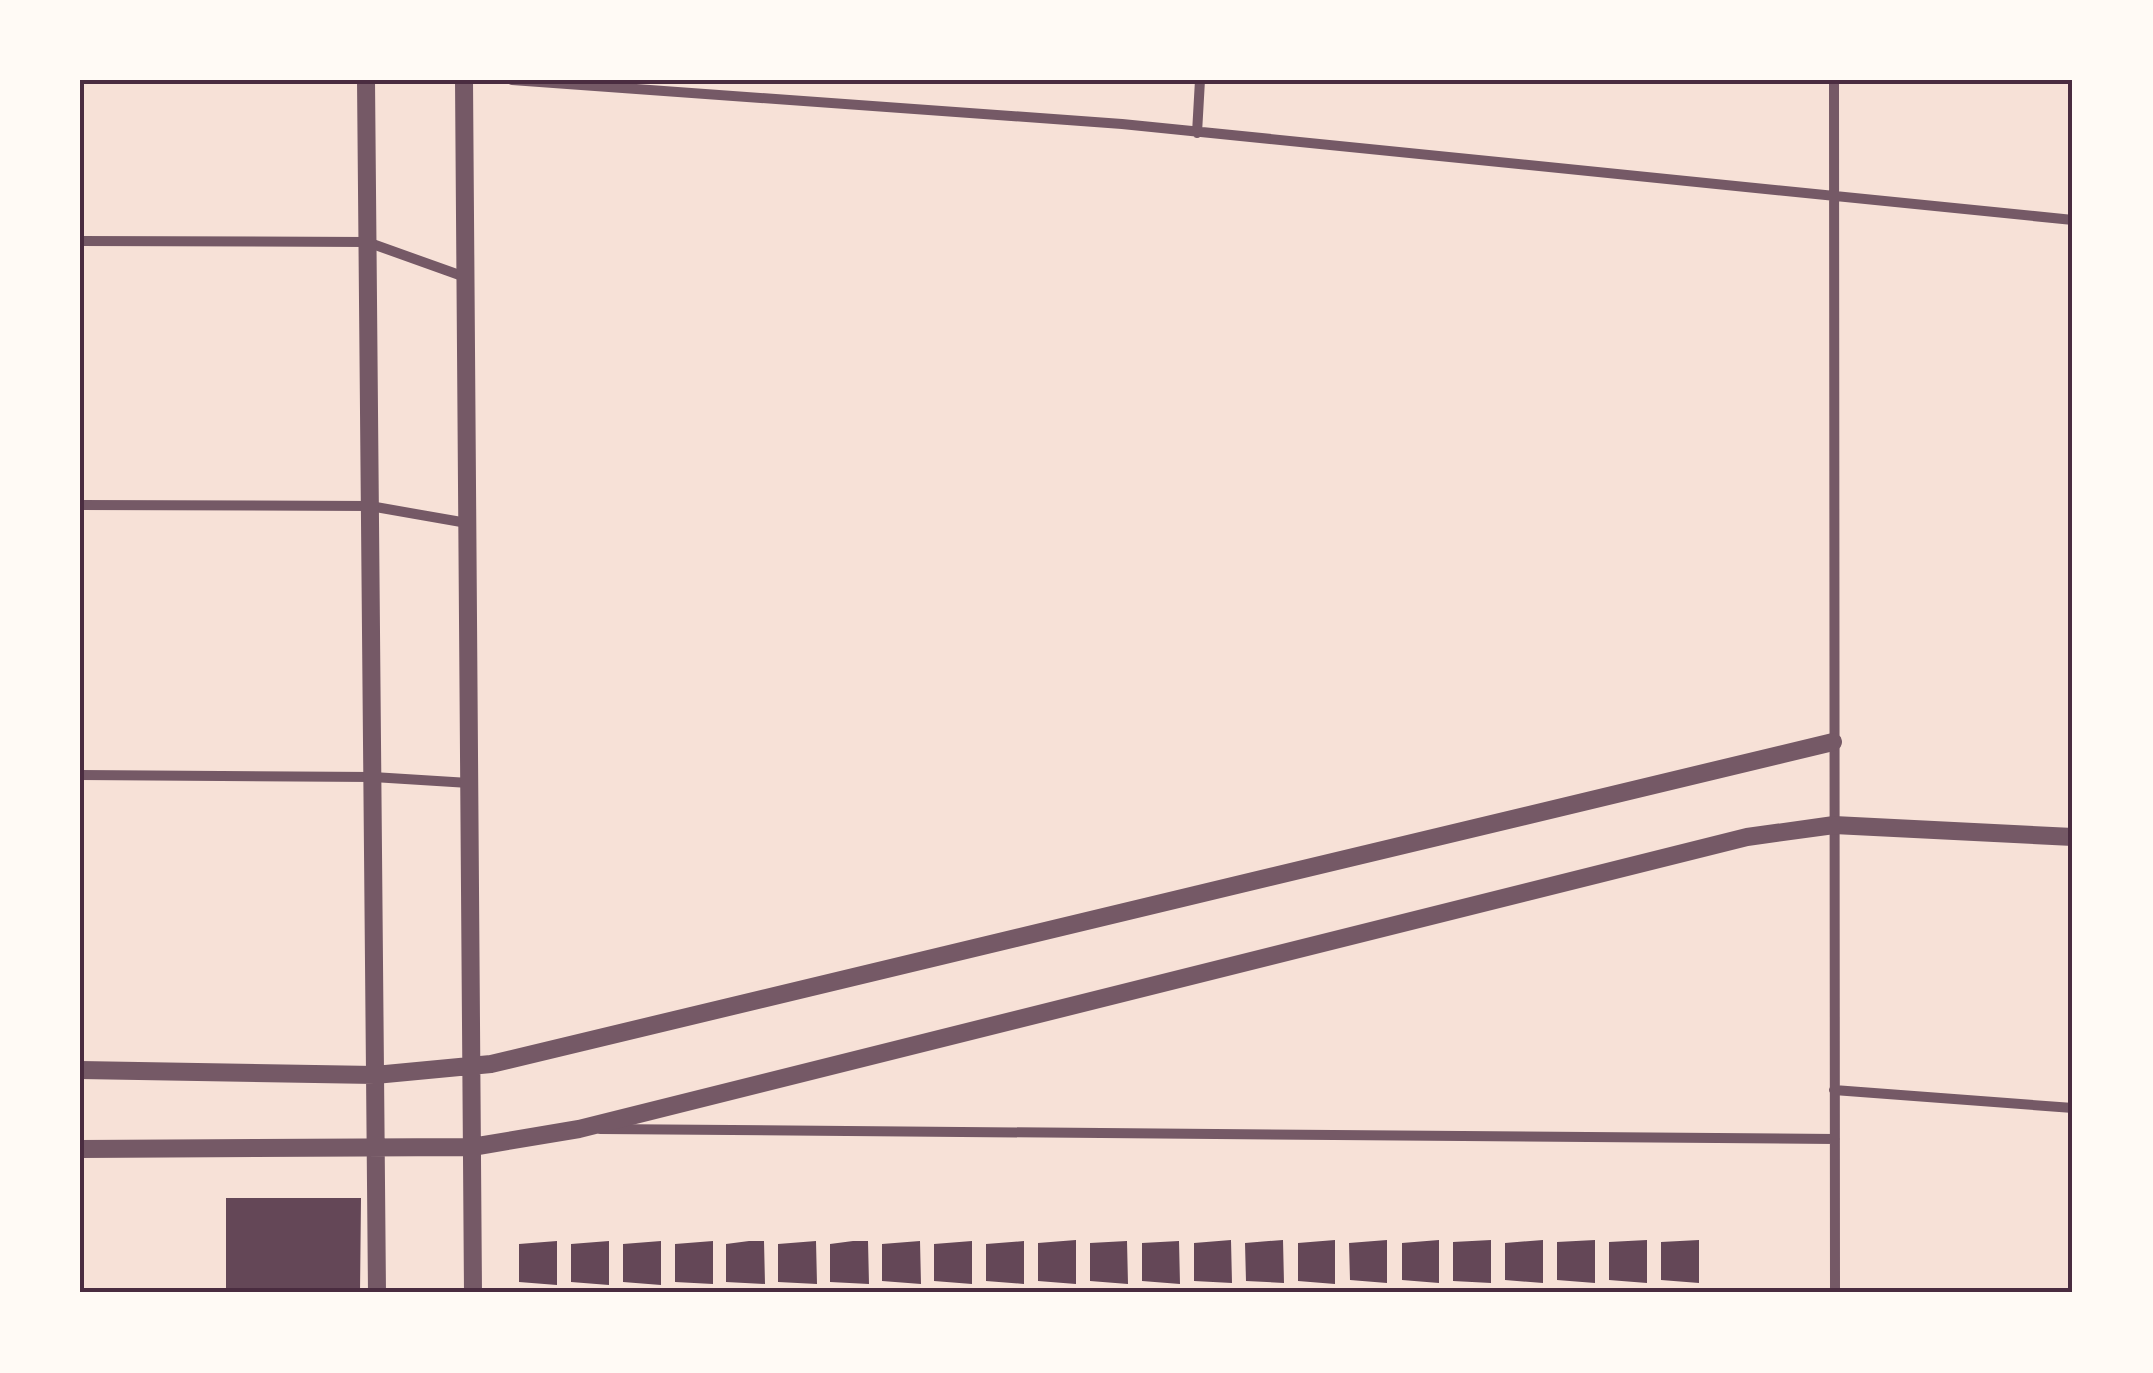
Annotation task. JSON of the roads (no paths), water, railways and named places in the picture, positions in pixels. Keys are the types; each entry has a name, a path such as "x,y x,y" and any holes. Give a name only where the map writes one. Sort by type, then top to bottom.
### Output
{"street":[{"path":"366,80 378,1293"},
{"path":"464,80 473,1293"},
{"path":"512,80 1197,132 2073,220"},
{"path":"1197,132 1200,80"},
{"path":"1834,80 1835,1293"},
{"path":"80,240 367,242 465,277"},
{"path":"80,504 370,506 467,523"},
{"path":"80,1070 375,1076 471,1067 1834,742"},
{"path":"80,775 372,777 469,783"},
{"path":"80,1149 472,1147 579,1129 1746,837 1834,825 2073,837"},
{"path":"1834,1090 2073,1108"},
{"path":"579,1129 1834,1139"}]}
